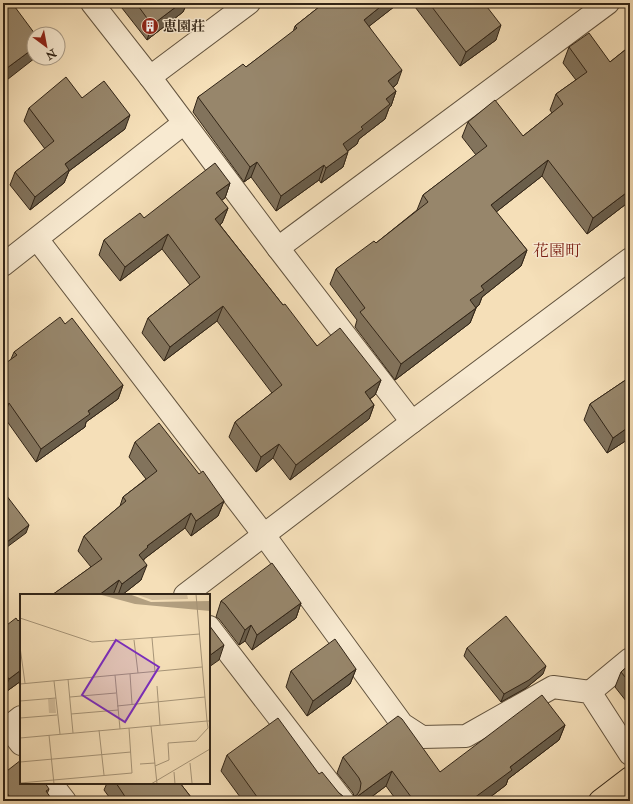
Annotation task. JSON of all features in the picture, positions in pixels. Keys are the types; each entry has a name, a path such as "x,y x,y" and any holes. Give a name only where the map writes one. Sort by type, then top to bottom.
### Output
{"main road":[{"path":"600,801 630,778"}],"street":[{"path":"92,3 412,422"},
{"path":"150,77 249,3"},
{"path":"278,248 608,3"},
{"path":"3,265 184,123"},
{"path":"37,239 264,535 402,724 422,737 466,736 553,687 590,692 630,659"},
{"path":"186,594 412,422 630,259"},
{"path":"210,628 343,801"},
{"path":"590,692 630,754"},
{"path":"52,784 65,801"}],"building":[{"path":"3,3 12,3 29,26 26,26 26,54 3,71"},
{"path":"136,3 181,3 152,25"},
{"path":"324,3 385,3 364,20 402,70 388,81 396,91 386,99 390,104 361,127 363,129 343,144 348,152 326,168 324,165 281,196 257,162 250,167 198,97 243,64 246,67 297,28 295,26"},
{"path":"429,3 484,3 501,25 466,52"},
{"path":"589,33 610,62 630,46 630,190 593,218 548,160 491,205 527,250 481,286 484,290 470,300 476,308 401,364 360,312 365,308 336,269 374,241 376,243 428,202 423,195 487,146 468,122 495,100 523,136 563,104 556,94 587,72 569,47"},
{"path":"66,77 82,98 104,81 130,115 65,164 69,170 35,197 15,172 54,141 29,108"},
{"path":"215,163 230,183 216,193 228,208 215,219 283,305 285,304 317,346 340,328 381,380 365,392 374,405 296,465 279,444 261,457 235,422 282,385 223,306 170,347 148,318 200,277 168,234 125,267 104,240 140,213 144,218"},
{"path":"60,317 65,324 72,318 123,385 88,411 90,414 41,449 9,403 3,408 3,365 17,355 14,352"},
{"path":"630,377 630,426 613,438 590,404"},
{"path":"159,423 199,474 203,471 224,501 196,521 191,513 147,546 148,547 139,555 147,565 122,584 119,580 100,594 53,594 102,559 84,536 126,501 123,497 157,471 135,442"},
{"path":"3,491 29,525 3,545"},
{"path":"272,563 301,603 257,635 251,625 245,630 221,601"},
{"path":"506,616 546,666 529,680 504,694 467,648"},
{"path":"16,618 18,621 20,619 20,671 9,679 3,671 3,628"},
{"path":"210,626 224,645 210,655"},
{"path":"335,639 356,669 313,701 291,671"},
{"path":"630,664 630,683 621,672"},
{"path":"542,695 565,725 510,767 512,770 470,801 414,801 392,771 351,801 260,801 227,755 278,718 319,774 322,772 339,793 344,797 350,798 357,795 360,790 361,783 359,778 343,757 398,716 402,719 440,772"},
{"path":"20,761 20,784 46,784 49,789 46,791 53,801 13,801 3,788 3,774"},
{"path":"117,784 181,784 194,801 128,801"}],"place":[{"name":"恵園荘","path":"150,26"}],"district":[{"name":"花園町","path":"557,250"}]}
